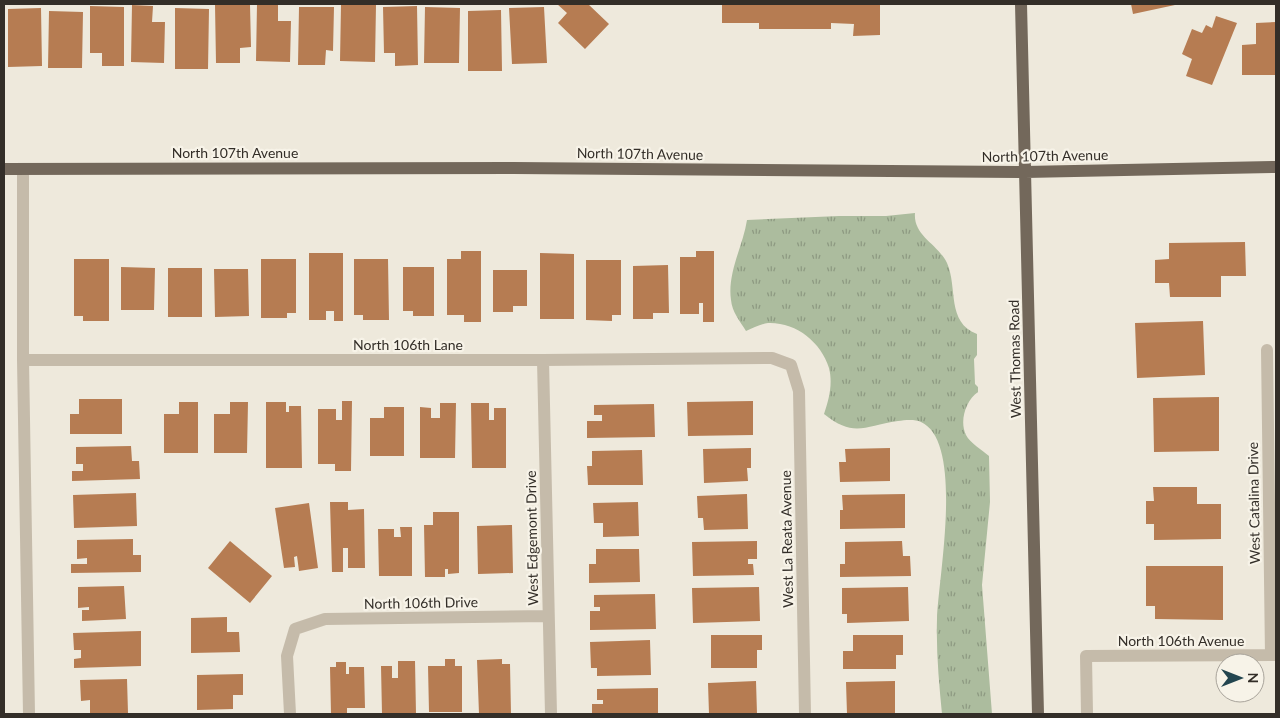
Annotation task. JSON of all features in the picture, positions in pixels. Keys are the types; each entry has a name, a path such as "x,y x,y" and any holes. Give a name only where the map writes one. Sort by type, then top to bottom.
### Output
{"main road":[{"name":"West Thomas Road","path":"1021,4 1038,714"},
{"name":"North 107th Avenue","path":"4,169 514,168 1025,172 1276,167"}],"street":[{"path":"23,168 23,360 29,714"},
{"name":"West Catalina Drive","path":"1267,350 1273,489 1274,655"},
{"name":"North 106th Lane","path":"23,360 772,358 791,365"},
{"name":"West Edgemont Drive","path":"544,360 551,714"},
{"name":"West La Reata Avenue","path":"791,365 799,391 805,714"},
{"name":"North 106th Drive","path":"290,714 287,656 295,629 325,619 548,616"},
{"name":"North 106th Avenue","path":"1087,714 1086,656 1274,655"}],"green space":[{"path":"915,213 915,221 918,228 947,263 954,303 961,321 967,329 977,334 977,355 974,359 975,384 978,387 978,392 967,405 963,424 968,438 989,456 990,502 982,585 992,714 942,714 938,667 937,619 944,544 946,483 942,456 934,435 921,422 916,420 898,421 860,428 843,426 834,421 824,414 830,391 829,368 814,342 797,330 778,324 768,323 746,331 735,312 731,300 730,290 733,270 747,220 886,216"}],"building":[{"path":"257,4 278,5 278,21 291,21 290,62 256,61"},
{"path":"557,4 588,4 609,24 585,49 558,23 567,13"},
{"path":"722,4 880,4 880,35 853,36 854,24 831,23 831,29 759,29 759,23 722,23"},
{"path":"1131,4 1175,4 1175,5 1133,14"},
{"path":"132,5 153,6 152,22 165,22 164,63 131,62"},
{"path":"215,5 250,5 251,47 240,48 240,63 216,63"},
{"path":"341,5 376,5 375,62 340,61"},
{"path":"90,6 124,7 124,66 102,66 102,53 90,53"},
{"path":"417,6 418,65 395,66 395,53 384,53 383,7"},
{"path":"299,7 334,7 333,51 326,50 325,65 298,65"},
{"path":"425,7 460,8 459,63 424,63"},
{"path":"544,7 547,63 512,64 509,8"},
{"path":"41,8 42,66 8,67 8,9"},
{"path":"175,8 209,9 208,69 175,69"},
{"path":"501,10 502,71 468,71 468,11"},
{"path":"49,11 83,12 82,68 48,68"},
{"path":"1216,16 1237,23 1212,85 1186,76 1192,59 1182,54 1192,29 1202,33 1206,25 1212,28"},
{"path":"1276,22 1276,75 1242,75 1242,45 1256,44 1256,23"},
{"path":"1245,242 1246,276 1221,276 1221,297 1170,297 1169,283 1155,283 1155,260 1169,259 1169,243"},
{"path":"461,251 481,251 481,322 464,322 464,315 447,315 447,259 461,259"},
{"path":"696,251 714,251 714,322 703,322 703,303 699,303 699,314 680,314 680,257 696,257"},
{"path":"309,253 343,253 343,321 334,321 334,311 326,311 326,320 309,320"},
{"path":"540,253 574,254 574,319 540,319"},
{"path":"74,259 109,259 109,321 83,321 83,316 74,316"},
{"path":"261,259 296,259 296,313 287,313 287,318 261,318"},
{"path":"354,259 388,259 389,320 363,320 363,315 354,315"},
{"path":"586,260 621,260 621,315 612,315 612,321 586,320"},
{"path":"668,265 669,313 653,313 653,319 633,319 633,266"},
{"path":"121,267 155,268 154,310 121,310"},
{"path":"403,267 434,267 434,316 413,316 413,311 403,311"},
{"path":"168,268 202,268 202,317 168,317"},
{"path":"214,269 248,269 249,316 215,317"},
{"path":"493,270 527,270 527,306 513,306 513,312 493,312"},
{"path":"1203,321 1205,375 1137,378 1135,323"},
{"path":"1219,397 1219,451 1154,452 1153,398"},
{"path":"79,399 122,399 122,434 70,434 70,414 79,414"},
{"path":"342,401 352,401 351,471 335,471 335,464 318,464 318,409 336,409 336,420 342,420"},
{"path":"753,401 753,435 688,436 687,402"},
{"path":"179,402 198,402 198,453 164,453 164,414 179,414"},
{"path":"230,402 248,402 247,453 214,453 214,414 230,414"},
{"path":"266,402 286,402 286,412 289,412 289,406 301,406 302,468 266,468"},
{"path":"440,403 456,403 455,458 420,458 420,407 431,408 431,418 440,418"},
{"path":"471,403 489,403 489,420 494,420 494,408 506,408 506,468 472,468"},
{"path":"654,404 655,437 587,438 587,421 602,421 602,415 594,415 594,405"},
{"path":"384,407 404,407 404,456 370,456 370,418 384,418"},
{"path":"131,446 132,461 139,461 140,479 72,481 72,471 83,471 83,464 76,464 76,447"},
{"path":"751,448 751,468 747,468 748,481 704,483 703,449"},
{"path":"890,448 890,481 840,482 839,462 846,462 845,449"},
{"path":"642,450 643,485 588,485 587,466 592,466 592,451"},
{"path":"1153,487 1197,487 1197,504 1221,504 1221,539 1154,540 1154,524 1146,524 1146,501 1154,501"},
{"path":"136,493 137,526 74,528 73,495"},
{"path":"747,494 748,529 704,530 703,518 698,518 697,496"},
{"path":"905,494 905,528 840,529 840,510 843,510 842,495"},
{"path":"330,502 348,502 348,510 364,509 365,568 348,568 348,548 343,548 343,572 332,572"},
{"path":"638,502 639,536 603,537 603,523 594,523 593,503"},
{"path":"309,503 318,568 299,571 297,556 294,557 295,567 284,568 275,508"},
{"path":"433,512 459,512 459,573 448,574 448,569 445,569 445,577 425,577 424,525 433,525"},
{"path":"512,525 513,573 478,574 477,526"},
{"path":"400,527 412,527 412,576 379,576 378,529 394,529 394,537 401,537"},
{"path":"133,539 133,555 141,555 141,572 71,573 71,564 87,564 87,558 77,559 77,540"},
{"path":"230,541 272,576 250,603 208,568"},
{"path":"757,541 757,559 748,559 748,564 753,564 754,575 693,576 692,542"},
{"path":"902,541 903,556 910,556 911,576 840,577 840,564 845,564 845,542"},
{"path":"596,549 639,549 640,582 589,583 589,564 596,564"},
{"path":"1146,566 1223,566 1223,620 1155,619 1155,606 1146,606"},
{"path":"124,586 126,619 82,621 82,610 89,610 89,607 78,608 78,587"},
{"path":"759,587 760,621 693,623 692,588"},
{"path":"908,587 909,621 847,623 847,614 842,614 842,588"},
{"path":"655,594 656,629 590,630 590,611 600,611 600,607 594,607 594,595"},
{"path":"227,617 227,632 239,632 240,652 191,653 191,618"},
{"path":"141,631 141,666 74,668 74,659 81,658 81,650 74,650 73,633"},
{"path":"711,635 762,635 762,650 757,650 757,668 711,668"},
{"path":"853,635 903,635 903,655 896,655 896,669 843,669 843,651 853,651"},
{"path":"650,640 651,675 597,676 597,668 591,668 590,642"},
{"path":"445,659 455,659 455,666 462,666 462,712 429,712 428,666 445,666"},
{"path":"502,659 502,664 510,664 511,714 479,714 477,660"},
{"path":"398,661 415,661 416,714 382,714 381,666 392,666 392,678 398,678"},
{"path":"336,662 346,662 346,674 349,674 349,667 364,667 365,708 347,708 347,714 331,714 330,667 336,667"},
{"path":"243,674 243,695 233,695 233,709 197,710 197,675"},
{"path":"127,679 128,713 90,714 90,700 81,701 80,680"},
{"path":"756,681 757,714 709,714 708,683"},
{"path":"895,681 895,714 847,714 846,682"},
{"path":"658,688 658,714 592,714 592,704 603,704 603,700 597,700 597,689"}]}
